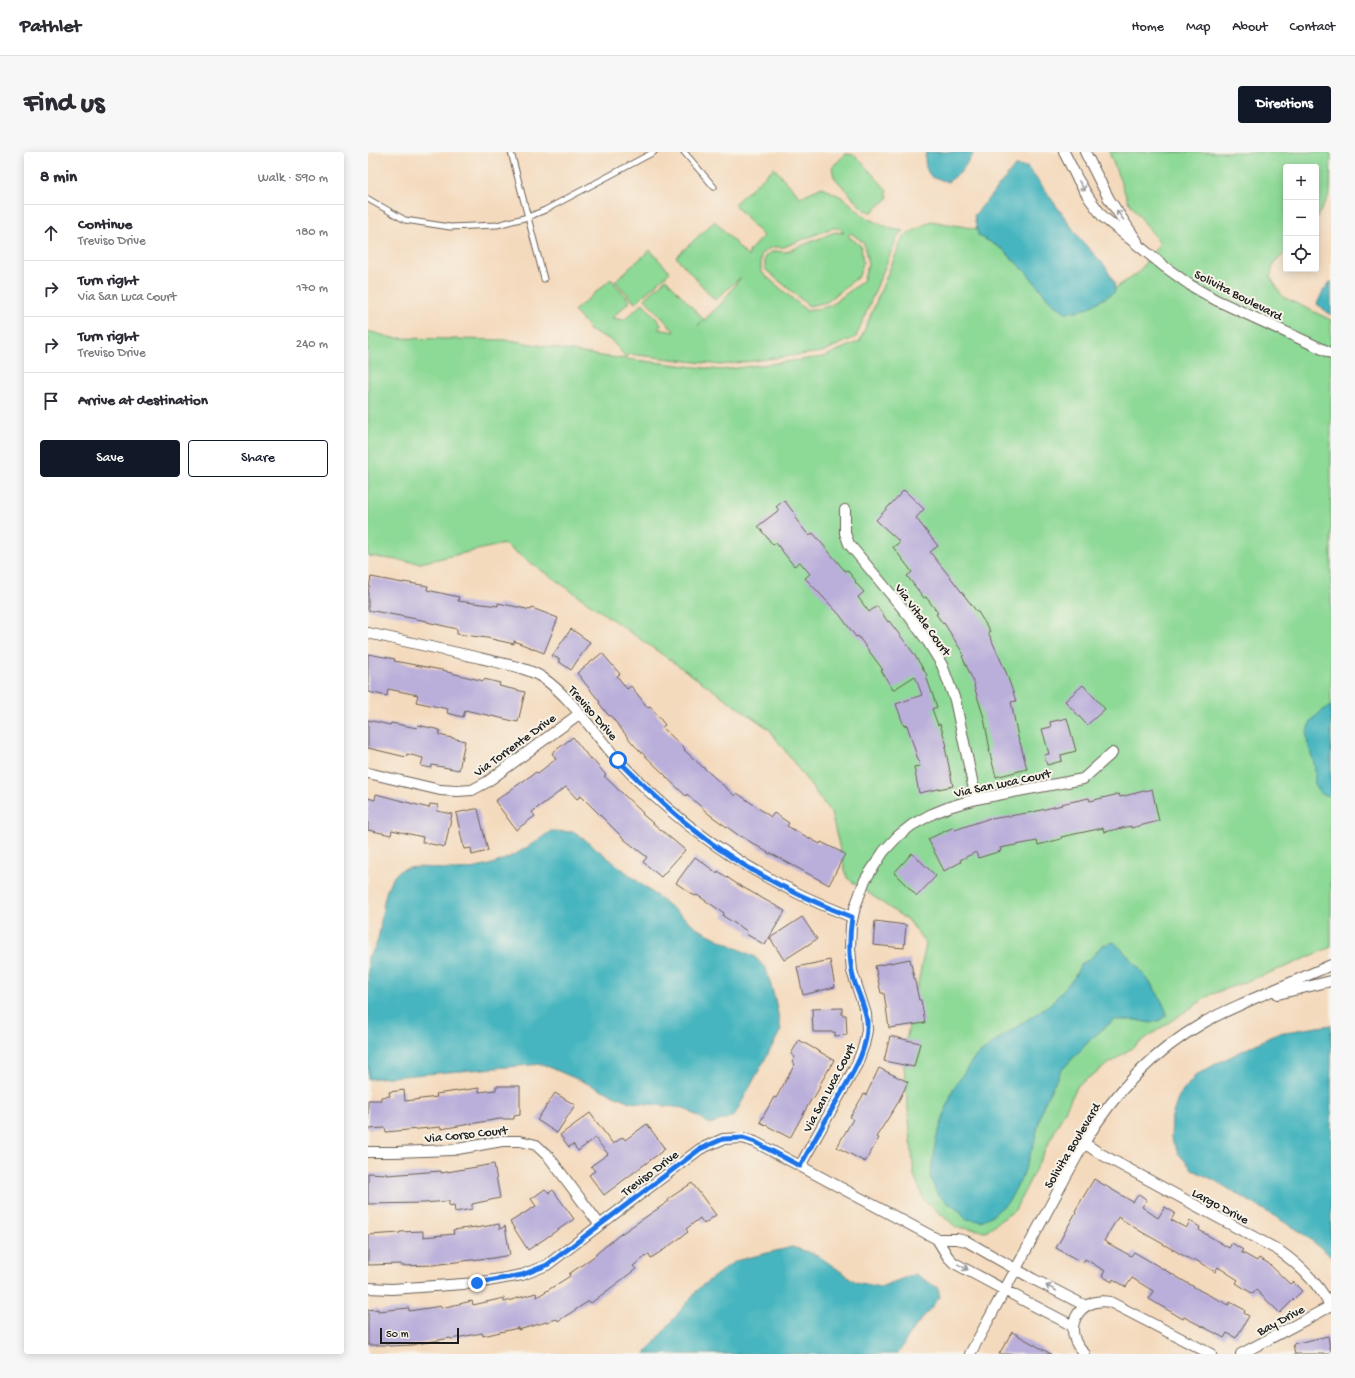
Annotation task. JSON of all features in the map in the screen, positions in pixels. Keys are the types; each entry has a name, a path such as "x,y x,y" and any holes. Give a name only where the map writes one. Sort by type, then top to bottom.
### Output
{"street":[{"name":"Solivita Boulevard","path":"1064,152 1077,178 1103,217 1183,281 1216,300 1331,354"},
{"name":"Solivita Boulevard","path":"1085,152 1109,199 1142,247"},
{"name":"Via Vitale Court","path":"845,510 845,533 850,544 909,616 928,642 942,665 956,700 976,799"},
{"name":"Treviso Drive","path":"368,633 518,667 542,677 562,693 618,760 662,804 703,837 745,866 820,904 852,917"},
{"name":"Via Torrente Drive","path":"368,773 440,790 457,792 472,790 487,782 579,714"},
{"name":"Via San Luca Court","path":"800,1166 857,1064 866,1038 866,1014 854,978 851,962 850,936 852,917 865,880 884,851 898,836 912,825 932,814 976,799 1083,779 1112,753"},
{"name":"Solivita Boulevard","path":"970,1354 1084,1143 1117,1095 1148,1063 1181,1037 1203,1023 1250,1000 1331,965"},
{"name":"Solivita Boulevard","path":"1250,1000 1331,981"},
{"name":"Treviso Drive","path":"368,1288 392,1290 477,1283 522,1275 547,1265 700,1149 723,1139 743,1138 755,1142 937,1239 962,1239 1086,1306"},
{"name":"Via Corso Court","path":"368,1152 452,1150 502,1141 520,1141 536,1145 549,1157 600,1225"},
{"name":"Largo Drive","path":"1084,1143 1106,1157 1278,1250 1305,1272 1319,1288 1331,1306"},
{"name":"Treviso Drive","path":"937,1239 951,1260 1073,1326"},
{"path":"1085,1354 1075,1343 1073,1326 1077,1315 1081,1310 1096,1301 1110,1302 1212,1354"},
{"name":"Bay Drive","path":"1241,1354 1331,1306"}],"lane":[{"path":"511,152 544,279"},
{"path":"368,199 405,220 450,227 497,225 528,217 597,183 654,152"},
{"path":"684,152 714,187"}],"green space":[{"path":"1109,152 1331,152 1330,194 1319,214 1319,164 1283,164 1283,255 1274,262 1270,277 1283,297 1331,320 1331,947 1288,966 1212,994 1078,1085 1015,1210 986,1231 956,1227 924,1200 914,1175 903,1055 926,944 910,922 847,878 831,813 769,729 504,544 420,563 368,556 368,331 393,338 509,340 601,356 721,370 823,357 860,341 903,237 931,221 977,229 1007,249 1102,297 1138,273 1160,243 1128,201"},
{"path":"846,154 855,155 886,189 888,198 872,212 864,210 834,177 832,167"},
{"path":"774,168 800,197 822,187 845,199 865,217 892,229 904,231 898,235 856,337 822,352 721,365 629,354 626,357 611,340 587,329 589,327 574,311 611,279 630,301 612,318 624,320 643,303 662,325 658,329 675,332 645,299 666,279 704,320 699,325 722,303 741,277 715,300 676,257 715,221 748,257 750,250 763,236 734,204","holes":["832,228 839,228 844,233 835,232 786,252 774,251 765,256 765,269 809,306 827,302 859,276 863,263 861,246 848,236 851,233 864,243 868,265 863,281 830,306 807,311 761,272 761,254 772,247 784,247"]},
{"path":"650,250 670,272 635,303 615,281"}],"water":[{"path":"926,152 974,152 961,172 948,182 934,178 930,175 926,165"},
{"path":"1015,166 1027,167 1040,183 1080,239 1105,266 1114,282 1115,292 1086,309 1067,313 1050,301 1027,273 1002,249 978,235 974,216"},
{"path":"1331,281 1331,315 1317,304 1323,291"},
{"path":"1331,706 1331,795 1323,795 1317,790 1316,787 1314,765 1307,739 1307,733 1313,719 1321,711"},
{"path":"551,831 575,832 700,930 755,957 766,969 775,999 781,1030 734,1116 710,1124 684,1108 630,1102 542,1064 368,1079 368,957 376,944 388,888 397,873 408,868 416,867 456,870 483,867 518,853"},
{"path":"1114,942 1137,966 1153,986 1164,1006 1167,1015 1160,1020 1151,1023 1135,1020 1114,1020 1091,1039 1060,1072 1043,1106 1034,1143 1023,1175 1009,1201 993,1215 981,1221 966,1219 961,1212 937,1194 930,1176 936,1139 953,1089 974,1058 1003,1036 1049,1005 1074,978 1081,964 1091,958 1102,945"},
{"path":"1331,1025 1331,1256 1301,1232 1214,1180 1193,1170 1178,1153 1171,1138 1172,1116 1179,1096 1196,1075 1278,1033"},
{"path":"792,1247 817,1255 856,1282 880,1287 915,1274 938,1288 940,1297 910,1333 898,1354 645,1354 699,1288 735,1261"}],"building":[{"path":"904,490 924,509 916,518 938,546 930,552 978,612 990,631 988,632 1006,672 1016,701 1011,702 1019,742 1027,769 996,777 989,750 984,718 974,686 975,685 962,656 964,655 944,623 943,624 936,614 938,613 907,576 912,572 893,547 900,542 876,520"},
{"path":"784,500 797,517 795,518 809,536 813,533 845,571 847,570 856,581 855,582 864,592 858,597 869,612 877,606 912,651 927,675 926,676 937,707 932,709 938,725 940,724 947,746 945,747 953,786 919,793 914,767 920,766 907,725 904,726 896,704 922,695 915,676 893,690 881,670 883,670 858,636 856,637 839,614 805,578 810,574 800,562 794,566 776,543 773,545 758,526 779,510 776,507"},
{"path":"371,577 428,586 427,590 459,597 458,601 498,606 498,603 531,610 532,608 558,618 544,653 514,641 514,644 487,638 457,634 457,629 427,621 368,610 368,593"},
{"path":"571,629 590,642 571,670 558,661 560,659 552,656"},
{"path":"602,653 620,674 617,676 627,689 631,686 648,708 650,706 665,725 662,727 685,749 684,750 735,796 737,793 771,817 774,813 789,823 787,826 820,844 821,842 845,854 829,885 741,837 710,815 687,794 686,796 634,745 610,715 609,716 577,673"},
{"path":"368,654 395,659 394,661 447,671 484,681 484,679 500,683 499,686 525,692 518,722 465,710 463,717 447,713 448,709 416,702 418,695 388,689 387,696 368,692"},
{"path":"1083,685 1105,709 1087,725 1065,701"},
{"path":"1067,718 1076,751 1061,755 1062,761 1047,765 1044,755 1049,754 1042,729 1051,727 1050,722"},
{"path":"368,720 390,725 391,723 417,728 418,725 440,730 439,735 465,741 459,770 432,765 431,768 421,766 423,758 407,754 406,757 368,748"},
{"path":"573,737 590,759 591,758 606,775 604,776 643,813 642,814 685,850 661,877 643,862 647,857 625,840 581,796 577,799 566,787 532,812 535,816 516,830 495,801 536,772 538,773 556,759 552,753"},
{"path":"1152,789 1159,821 1131,828 1131,826 1104,832 1103,828 1061,837 1061,839 1038,845 1037,841 1000,848 1001,851 978,858 976,852 960,860 961,862 944,871 928,839 954,827 955,830 990,818 1033,812 1089,798 1090,801 1119,794 1120,797"},
{"path":"376,794 429,808 430,804 438,805 437,811 452,814 445,847 422,842 423,837 392,830 391,835 368,830 368,798 375,800"},
{"path":"478,809 488,851 472,855 471,848 464,849 456,813"},
{"path":"912,853 936,876 917,896 894,873"},
{"path":"695,857 717,873 718,871 737,884 785,911 765,945 746,934 747,931 723,916 724,913 676,883"},
{"path":"802,917 817,939 784,960 770,938"},
{"path":"875,921 906,925 904,948 873,945"},
{"path":"910,959 919,1000 921,1000 925,1023 889,1028 884,993 881,993 875,966"},
{"path":"830,960 835,987 803,995 797,967"},
{"path":"842,1008 842,1015 846,1015 847,1035 835,1036 835,1032 813,1032 812,1009"},
{"path":"890,1036 920,1043 914,1067 884,1061"},
{"path":"799,1040 834,1060 790,1138 760,1122 774,1097 776,1098 795,1064 792,1062 795,1057 791,1054"},
{"path":"879,1068 908,1082 896,1106 876,1137 879,1138 865,1162 837,1147 853,1119 850,1117 864,1094 866,1095"},
{"path":"496,1086 520,1086 520,1115 514,1116 514,1119 499,1119 441,1129 441,1127 386,1132 385,1128 368,1129 368,1100 381,1100 381,1097 390,1096 389,1092 404,1090 405,1101 437,1097 436,1094 479,1088 479,1092 496,1090"},
{"path":"555,1093 575,1105 557,1133 537,1120"},
{"path":"590,1113 613,1144 623,1137 625,1140 647,1124 665,1149 604,1195 589,1175 595,1171 591,1166 608,1154 595,1138 578,1151 573,1144 569,1147 560,1135"},
{"path":"494,1164 500,1198 472,1204 472,1209 455,1212 454,1205 449,1206 449,1201 368,1204 368,1173 387,1175 441,1171 441,1173"},
{"path":"1094,1179 1133,1202 1139,1194 1147,1200 1142,1207 1158,1218 1165,1207 1175,1213 1171,1220 1186,1228 1190,1221 1200,1227 1199,1230 1229,1248 1232,1243 1243,1250 1241,1252 1257,1261 1259,1258 1268,1263 1290,1284 1293,1282 1302,1291 1280,1313 1256,1290 1253,1294 1236,1283 1238,1280 1218,1267 1215,1272 1194,1259 1193,1261 1118,1217 1104,1241 1131,1256 1134,1252 1201,1291 1229,1305 1230,1302 1245,1310 1244,1313 1249,1316 1236,1338 1227,1333 1224,1338 1184,1317 1183,1319 1149,1299 1153,1291 1132,1278 1126,1287 1113,1279 1112,1282 1102,1276 1105,1271 1085,1259 1083,1263 1056,1248 1076,1212 1075,1211"},
{"path":"692,1183 716,1215 704,1224 700,1218 686,1229 688,1232 651,1258 649,1254 633,1266 636,1269 591,1303 589,1301 558,1321 557,1319 518,1330 518,1328 483,1336 482,1333 412,1345 368,1345 368,1310 378,1309 378,1311 409,1308 409,1311 441,1306 441,1308 472,1301 473,1305 504,1298 504,1302 536,1293 537,1297 570,1276 569,1274 596,1255 618,1236 669,1201 668,1199"},
{"path":"545,1189 549,1193 553,1190 574,1219 528,1250 510,1222 536,1206 531,1199"},
{"path":"499,1224 500,1229 505,1226 510,1255 433,1265 368,1265 368,1235 423,1231 423,1237 454,1234 453,1230"},
{"path":"1012,1332 1051,1354 999,1354"},
{"path":"1328,1336 1331,1354 1295,1354 1293,1344"}],"route":[{"path":"477,1283 522,1275 547,1265 700,1149 723,1139 743,1138 755,1142 800,1166 857,1064 866,1038 866,1014 854,978 851,962 850,936 852,917 820,904 745,866 703,837 662,804 618,760"}]}
